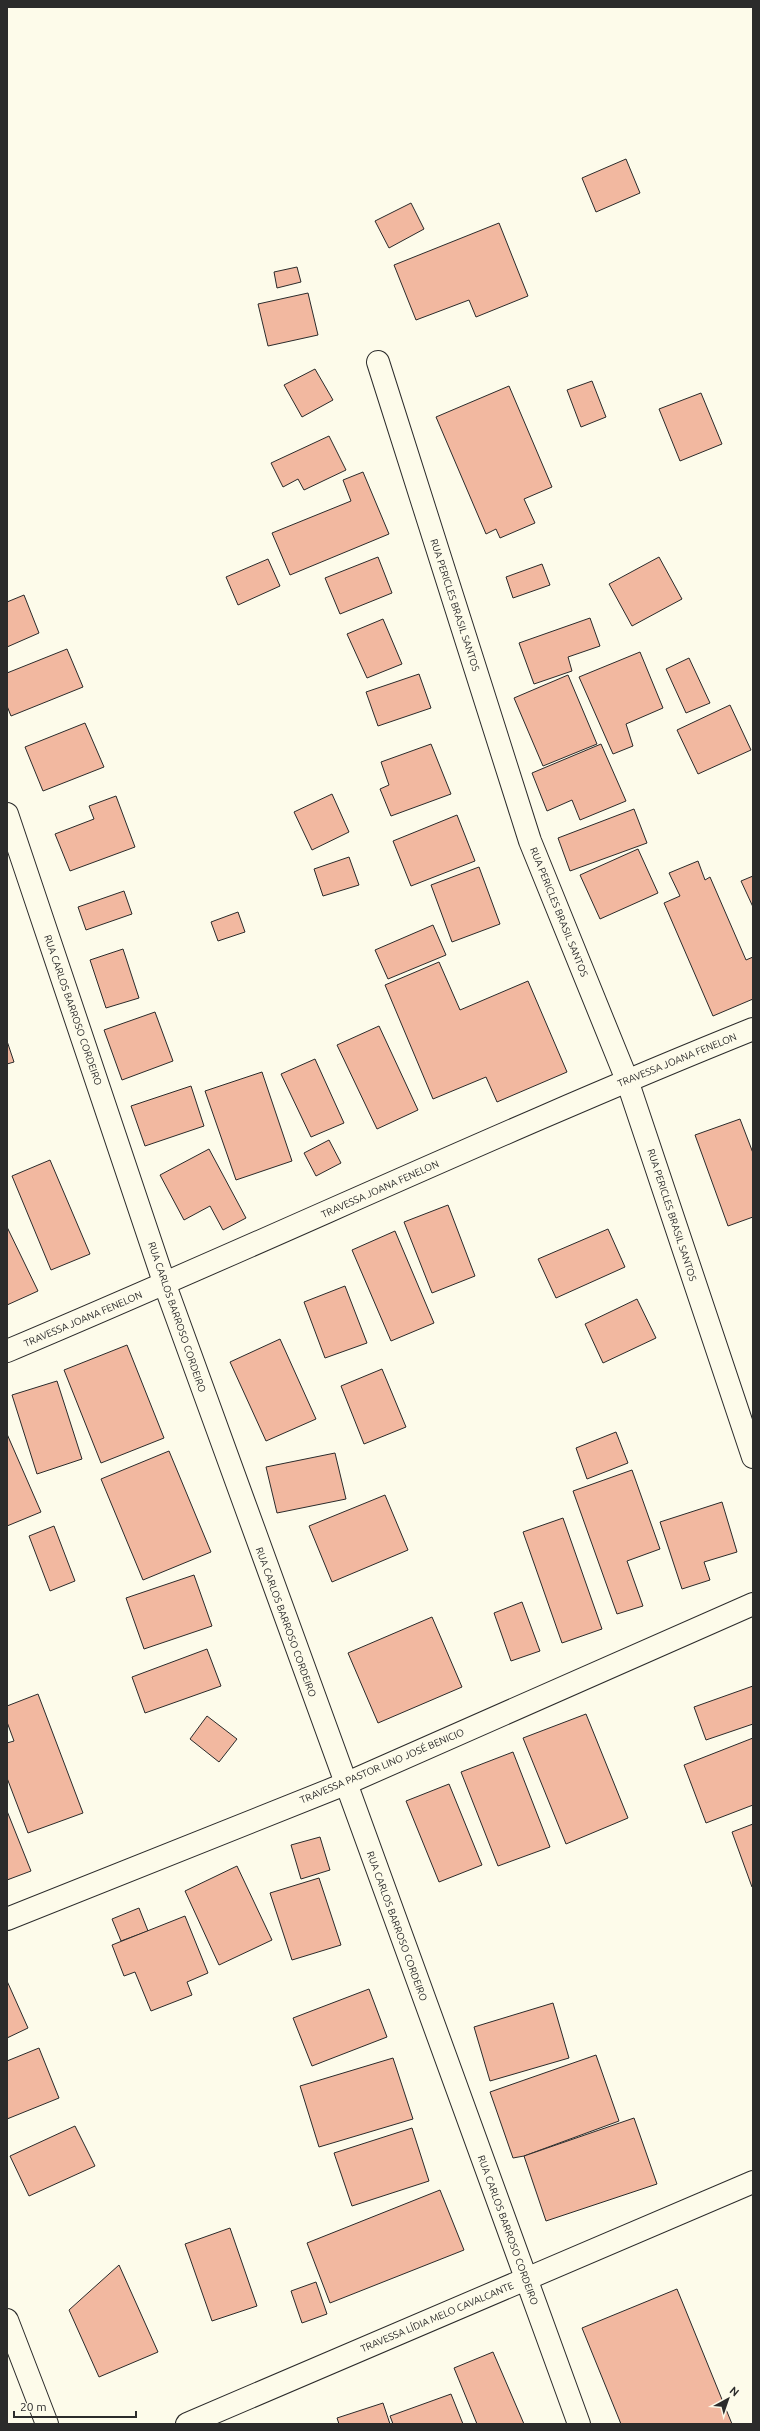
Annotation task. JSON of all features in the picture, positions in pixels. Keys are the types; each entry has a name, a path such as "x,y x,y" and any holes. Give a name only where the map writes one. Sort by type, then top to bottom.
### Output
{"street":[{"name":"RUA PERICLES BRASIL SANTOS","path":"378,362 530,841 627,1080 753,1457"},
{"name":"RUA CARLOS BARROSO CORDEIRO","path":"7,814 165,1285 345,1784 579,2424"},
{"name":"TRAVESSA JOANA FENELON","path":"7,1351 165,1285 627,1080 753,1029"},
{"name":"TRAVESSA PASTOR LINO JOSÉ BENICIO","path":"7,1919 345,1784 753,1604"},
{"name":"TRAVESSA LÍDIA MELO CAVALCANTE","path":"187,2424 753,2182"},
{"path":"7,2320 47,2424"}],"building":[{"path":"626,159 640,193 596,212 582,178"},
{"path":"411,203 424,229 389,248 375,221"},
{"path":"499,223 528,296 476,317 469,300 416,320 394,265"},
{"path":"297,267 301,282 277,288 274,272"},
{"path":"308,293 318,335 268,346 258,304"},
{"path":"315,369 333,400 302,417 284,385"},
{"path":"592,381 606,417 581,427 567,390"},
{"path":"509,386 552,487 524,499 535,523 500,538 496,529 486,534 436,417"},
{"path":"701,393 722,444 680,461 659,409"},
{"path":"329,436 346,470 304,490 298,479 283,487 271,463"},
{"path":"363,472 389,534 290,575 272,533 351,501 343,480"},
{"path":"378,557 392,593 340,614 325,578"},
{"path":"659,557 682,599 632,626 609,584"},
{"path":"268,559 280,586 238,605 226,577"},
{"path":"542,564 550,585 513,598 506,577"},
{"path":"24,595 39,633 7,647 7,602"},
{"path":"590,618 600,646 568,657 572,671 534,684 519,643"},
{"path":"383,619 402,664 367,678 347,634"},
{"path":"67,649 83,687 11,716 7,706 7,673"},
{"path":"640,652 663,708 626,724 633,746 613,754 579,677"},
{"path":"689,658 710,703 686,713 666,669"},
{"path":"419,674 431,708 378,726 366,692"},
{"path":"568,675 597,744 543,766 514,698"},
{"path":"730,705 751,750 698,774 677,730"},
{"path":"85,723 104,767 43,791 25,747"},
{"path":"431,744 451,794 391,816 380,789 389,785 381,762"},
{"path":"601,744 626,801 580,820 572,800 547,811 532,773"},
{"path":"332,794 349,832 312,850 294,812"},
{"path":"116,796 135,847 70,871 55,834 94,819 89,806"},
{"path":"634,809 647,843 570,871 558,838"},
{"path":"457,815 475,861 411,886 393,841"},
{"path":"638,849 658,893 600,919 580,875"},
{"path":"349,857 359,885 323,896 314,869"},
{"path":"698,861 705,880 710,877 746,960 753,957 753,999 713,1016 664,903 680,896 669,873"},
{"path":"479,867 500,924 452,942 431,885"},
{"path":"753,876 753,907 741,881"},
{"path":"124,891 132,914 86,930 78,907"},
{"path":"238,912 245,932 218,941 211,922"},
{"path":"433,925 446,955 388,979 375,950"},
{"path":"123,949 139,998 106,1008 90,960"},
{"path":"439,962 460,1010 528,981 567,1072 497,1102 486,1077 433,1099 385,985"},
{"path":"155,1012 173,1061 122,1080 104,1030"},
{"path":"379,1026 418,1110 377,1129 337,1045"},
{"path":"7,1041 14,1062 7,1064"},
{"path":"315,1059 344,1123 311,1137 281,1074"},
{"path":"262,1072 292,1161 236,1180 205,1091"},
{"path":"191,1086 204,1126 145,1146 131,1106"},
{"path":"740,1119 753,1153 753,1217 728,1226 695,1135"},
{"path":"329,1140 341,1163 316,1176 304,1153"},
{"path":"209,1149 246,1218 223,1230 210,1206 184,1220 160,1175"},
{"path":"50,1160 90,1254 51,1270 12,1176"},
{"path":"448,1205 475,1276 432,1293 404,1222"},
{"path":"7,1227 38,1291 7,1305"},
{"path":"608,1229 625,1267 556,1298 538,1259"},
{"path":"395,1231 434,1323 391,1341 352,1250"},
{"path":"345,1286 367,1343 325,1358 304,1302"},
{"path":"637,1299 656,1338 603,1363 585,1324"},
{"path":"280,1339 316,1419 266,1441 230,1362"},
{"path":"127,1345 164,1438 101,1463 64,1370"},
{"path":"382,1369 406,1427 364,1444 341,1386"},
{"path":"57,1381 82,1459 37,1474 12,1395"},
{"path":"616,1432 628,1463 587,1479 576,1448"},
{"path":"7,1434 41,1512 7,1526"},
{"path":"169,1451 211,1552 143,1580 101,1479"},
{"path":"335,1453 346,1499 277,1513 266,1467"},
{"path":"632,1470 660,1549 627,1561 643,1606 617,1614 573,1491"},
{"path":"385,1495 408,1550 332,1582 309,1526"},
{"path":"722,1502 737,1552 704,1562 710,1580 682,1589 660,1522"},
{"path":"563,1518 602,1629 562,1643 523,1532"},
{"path":"54,1526 75,1581 50,1591 29,1536"},
{"path":"194,1575 212,1626 144,1649 126,1598"},
{"path":"522,1602 540,1651 511,1661 494,1613"},
{"path":"432,1617 462,1687 378,1723 348,1653"},
{"path":"207,1649 221,1686 145,1713 132,1677"},
{"path":"753,1686 753,1724 706,1740 694,1707"},
{"path":"38,1694 83,1813 28,1833 7,1778 7,1743 14,1741 7,1722 7,1706"},
{"path":"586,1714 628,1818 566,1844 523,1738"},
{"path":"207,1716 237,1739 219,1762 190,1739"},
{"path":"753,1738 753,1805 706,1823 684,1765"},
{"path":"513,1752 550,1847 498,1866 461,1772"},
{"path":"449,1784 482,1865 439,1882 406,1801"},
{"path":"7,1811 31,1871 7,1880"},
{"path":"753,1824 753,1886 752,1887 732,1832"},
{"path":"320,1837 330,1870 301,1879 291,1845"},
{"path":"237,1866 272,1940 219,1965 185,1891"},
{"path":"319,1878 341,1945 292,1960 270,1893"},
{"path":"139,1908 148,1931 121,1941 112,1919"},
{"path":"185,1916 208,1973 187,1982 192,1995 151,2011 135,1972 124,1976 112,1945"},
{"path":"7,1981 28,2028 7,2038"},
{"path":"369,1989 387,2037 312,2066 293,2018"},
{"path":"553,2003 569,2058 490,2081 474,2027"},
{"path":"39,2048 59,2098 7,2119 7,2061"},
{"path":"596,2055 619,2121 524,2156 513,2158 490,2092"},
{"path":"393,2058 413,2119 319,2147 300,2086"},
{"path":"634,2118 657,2184 546,2221 524,2156"},
{"path":"75,2126 95,2166 29,2196 10,2156"},
{"path":"412,2128 429,2181 352,2206 334,2153"},
{"path":"440,2190 464,2250 330,2303 307,2243"},
{"path":"230,2228 257,2306 212,2321 185,2244"},
{"path":"119,2265 158,2352 99,2377 69,2310"},
{"path":"316,2282 327,2314 302,2323 291,2291"},
{"path":"677,2289 732,2424 621,2424 582,2328"},
{"path":"493,2352 524,2424 477,2424 454,2368"},
{"path":"451,2394 463,2424 393,2424 390,2416"},
{"path":"383,2403 390,2424 339,2424 337,2418"}]}
